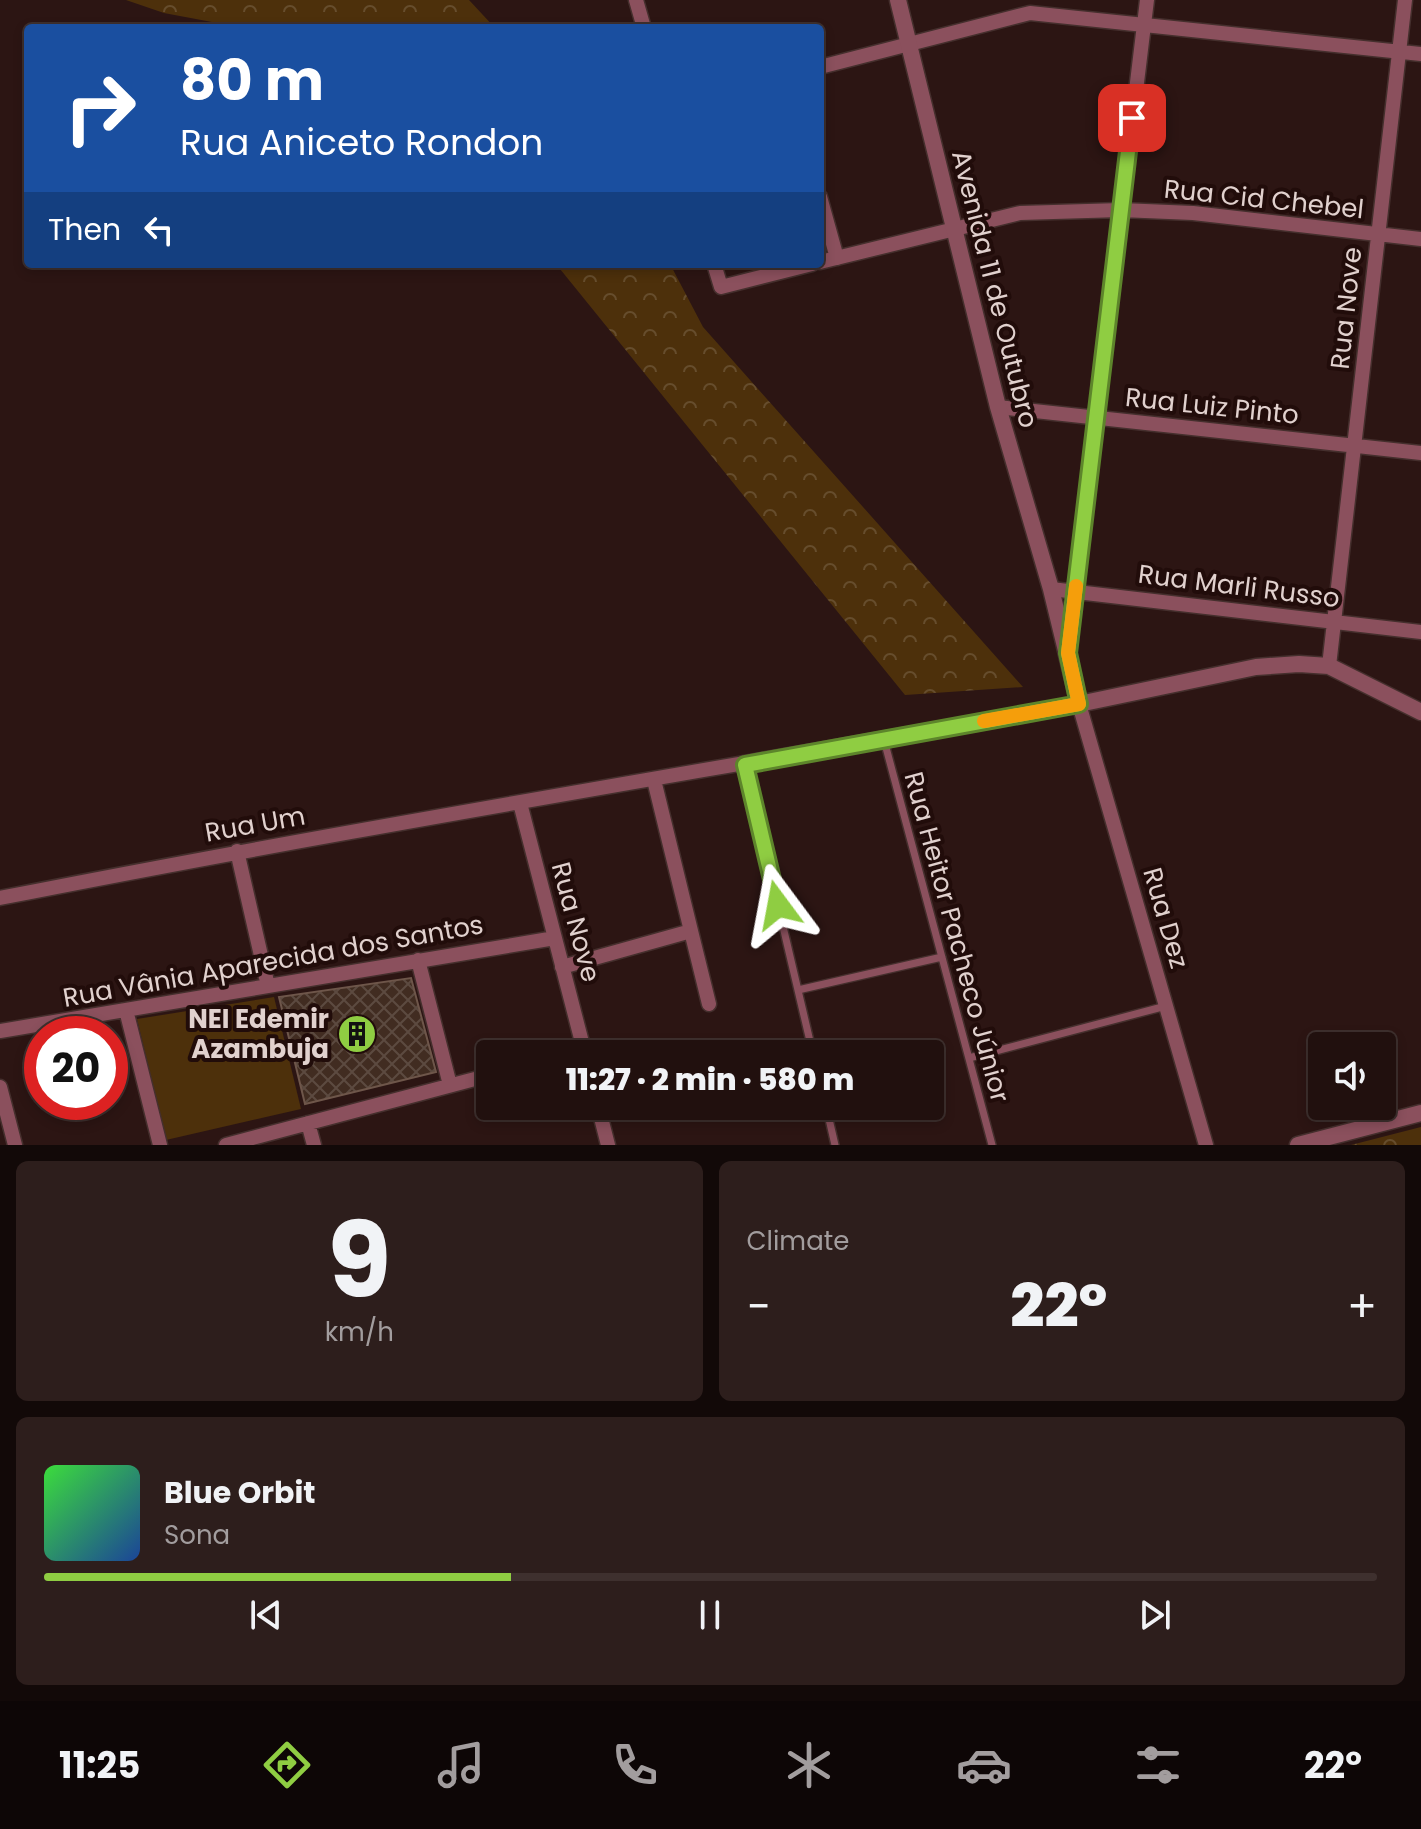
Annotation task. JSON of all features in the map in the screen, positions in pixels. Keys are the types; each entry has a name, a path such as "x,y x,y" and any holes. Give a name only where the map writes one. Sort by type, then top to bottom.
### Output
{"street":[{"path":"636,0 643,24"},
{"name":"Avenida 11 de Outubro","path":"898,0 998,407 1051,589 1079,704"},
{"path":"1068,653 1147,0"},
{"name":"Rua Nove","path":"1329,666 1405,0"},
{"path":"824,66 1030,13 1421,54"},
{"name":"Rua Cid Chebel","path":"824,261 1020,213 1121,210 1193,213 1421,239"},
{"path":"824,211 837,258"},
{"path":"715,268 721,287 796,268"},
{"name":"Rua Luiz Pinto","path":"998,407 1421,453"},
{"name":"Rua Marli Russo","path":"1051,589 1421,632"},
{"path":"1079,704 1256,667 1299,664 1329,666 1421,712"},
{"name":"Rua Um","path":"0,898 237,851 745,765 1079,704"},
{"name":"Rua Dez","path":"1079,704 1206,1145"},
{"path":"654,780 709,1004"},
{"name":"Rua Nove","path":"520,803 579,1040"},
{"path":"237,851 268,986"},
{"path":"562,967 691,931"},
{"name":"Rua Vânia Aparecida dos Santos","path":"0,1031 555,938"},
{"path":"418,960 450,1085"},
{"path":"126,1010 160,1145"},
{"path":"226,1145 476,1078"},
{"path":"0,1087 15,1145"},
{"path":"1298,1145 1421,1113"},
{"path":"602,1120 608,1145"},
{"path":"308,1123 314,1145"}],"lane":[{"name":"Rua Heitor Pacheco Júnior","path":"884,740 992,1145"},
{"path":"745,765 810,1040"},
{"path":"798,990 942,957"},
{"path":"969,1058 1166,1006"},
{"path":"829,1120 835,1145"}],"green space":[{"path":"126,0 469,0 491,24 223,24 164,13"},
{"path":"559,268 672,268 703,327 1023,687 905,695"},
{"path":"274,997 301,1109 166,1140 137,1019"},
{"path":"1421,1127 1421,1145 1351,1145"}],"building":[{"name":"NEI Edemir Azambuja","path":"411,978 436,1072 305,1104 279,997"}],"slow traffic":[{"path":"984,721 1079,704 1068,653 1076,586"}],"place":[{"name":"NEI Edemir Azambuja","path":"357,1034"}],"route":[{"path":"778,905 745,765 1079,704 1068,653 1132,118"}]}
